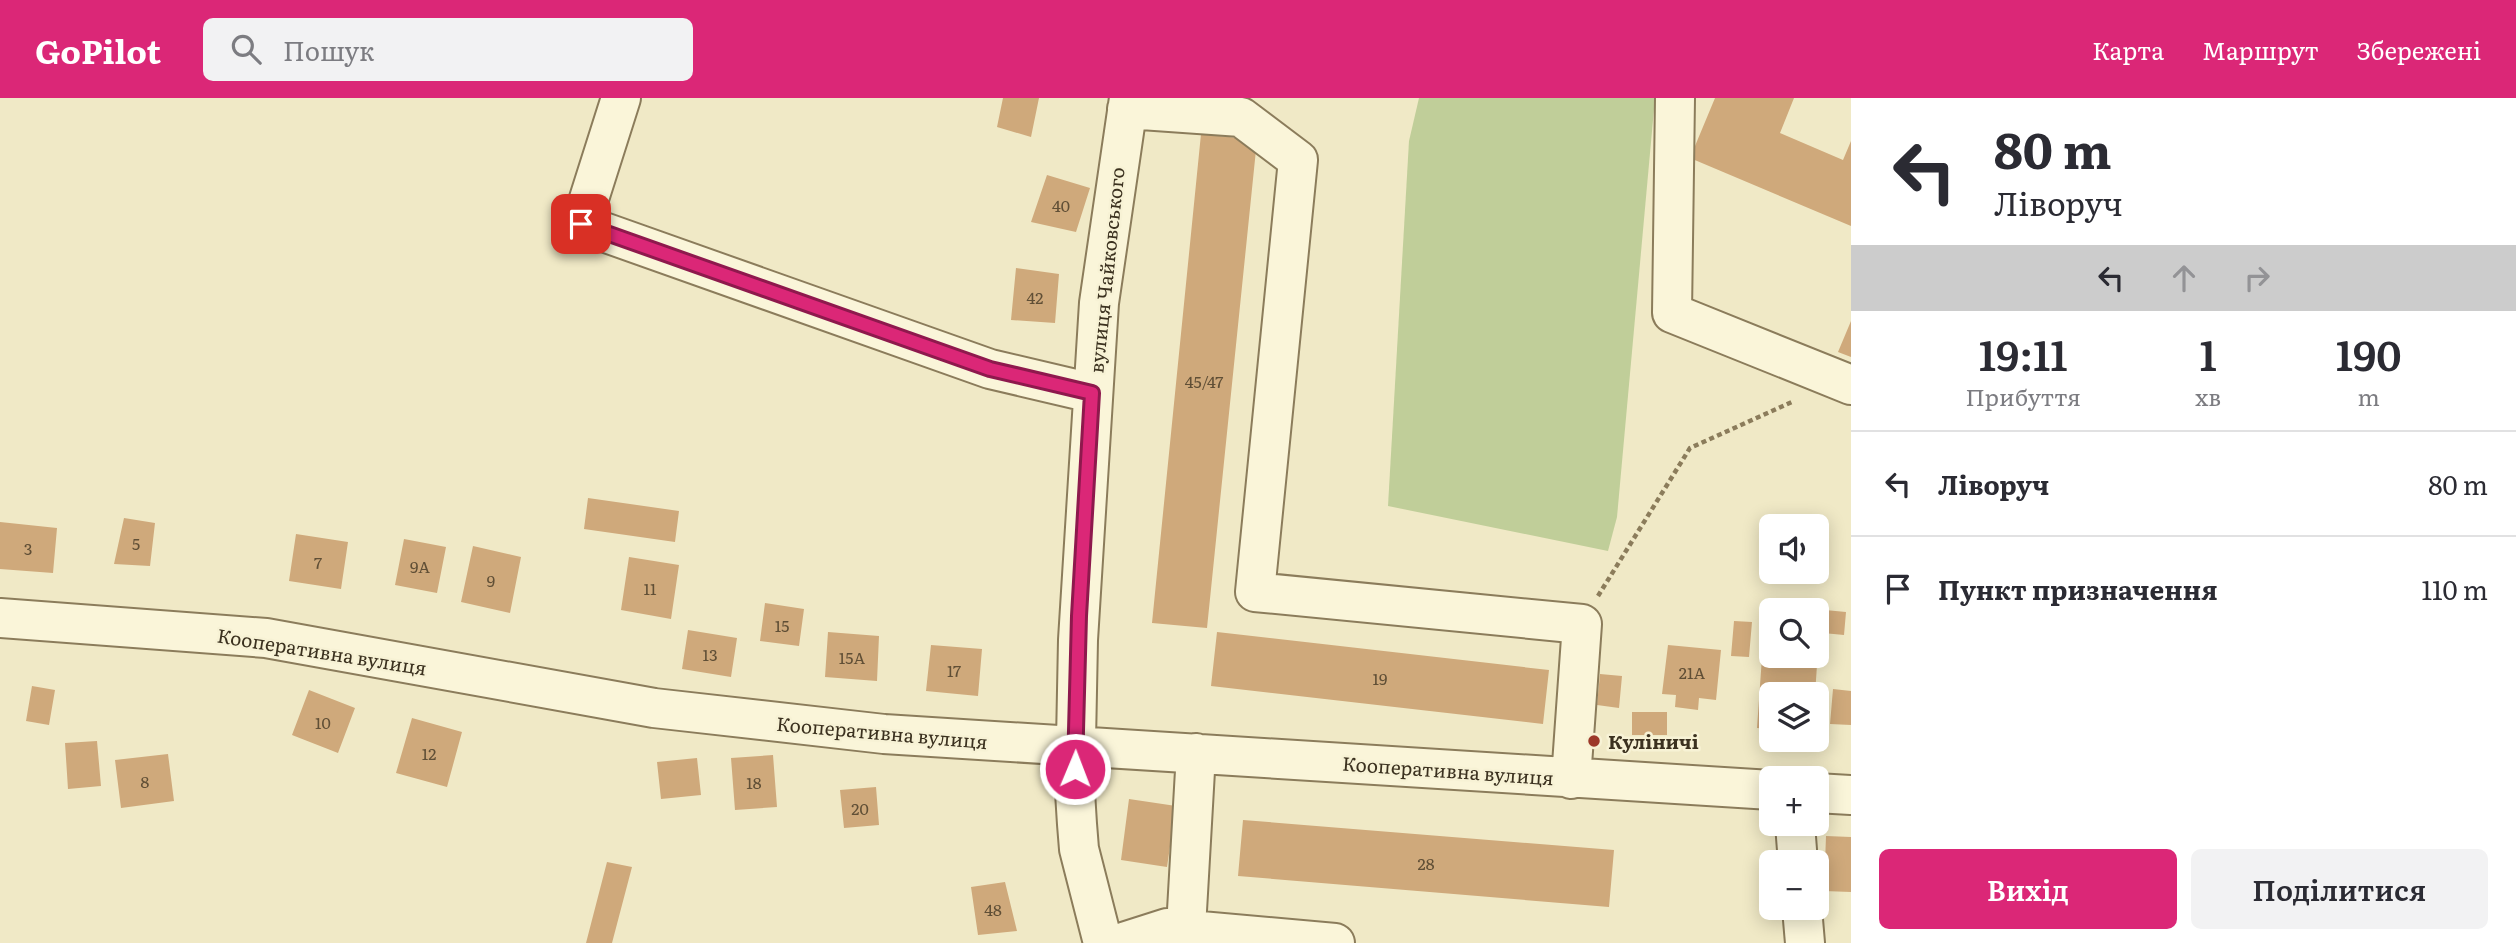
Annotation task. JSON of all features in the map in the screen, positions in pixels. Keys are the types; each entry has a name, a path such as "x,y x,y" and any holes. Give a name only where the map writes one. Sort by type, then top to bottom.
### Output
{"street":[{"path":"621,98 581,224 990,369 1092,393"},
{"path":"1675,98 1672,313 1851,385"},
{"path":"1128,104 1241,117 1298,160 1255,592 1582,624 1571,779"},
{"name":"вулиця Чайковського","path":"1103,943 1079,849 1074,792 1078,626 1099,303 1128,104"},
{"name":"Кооперативна вулиця","path":"0,618 266,639 536,688 731,718 908,736 1759,789"},
{"path":"1185,928 1196,753"},
{"path":"1829,794 1851,795"},
{"path":"1803,920 1804,943"},
{"path":"1120,943 1154,930 1185,928 1335,943"}],"path":[{"path":"1582,624 1690,448 1796,400"}],"green space":[{"path":"1419,98 1655,98 1617,517 1608,551 1388,506 1409,141"}],"building":[{"path":"1003,98 1039,98 1031,137 997,127"},
{"path":"1715,98 1794,98 1780,133 1843,160 1851,141 1851,226 1690,158"},
{"path":"1201,134 1257,140 1207,628 1152,623"},
{"path":"1047,175 1090,188 1076,232 1031,222"},
{"path":"1016,268 1059,274 1055,323 1011,320"},
{"path":"1851,321 1851,357 1838,352"},
{"path":"588,498 679,511 675,542 584,529"},
{"path":"124,518 155,523 150,566 114,564"},
{"path":"0,522 57,528 53,573 0,569"},
{"path":"296,534 348,542 341,589 289,581"},
{"path":"404,539 446,547 437,593 395,585"},
{"path":"473,546 521,557 510,613 461,602"},
{"path":"629,557 679,565 671,619 621,610"},
{"path":"765,603 804,609 799,646 760,641"},
{"path":"1829,610 1846,612 1844,635 1829,634"},
{"path":"1734,621 1752,622 1749,657 1731,656"},
{"path":"688,630 737,638 731,677 682,669"},
{"path":"828,632 879,636 877,681 825,677"},
{"path":"1217,632 1549,670 1543,724 1211,686"},
{"path":"931,645 982,649 978,696 926,691"},
{"path":"1668,645 1721,650 1716,700 1699,698 1698,710 1675,707 1676,695 1662,694"},
{"path":"1761,668 1817,668 1816,682 1760,682"},
{"path":"1600,674 1622,676 1619,708 1597,705"},
{"path":"32,686 55,690 49,725 26,721"},
{"path":"1833,689 1851,691 1851,725 1830,724"},
{"path":"309,690 355,708 338,753 292,735"},
{"path":"1632,712 1667,712 1667,735 1632,735"},
{"path":"412,718 462,732 447,787 396,773"},
{"path":"97,741 101,786 68,789 65,743"},
{"path":"168,754 174,801 121,808 115,760"},
{"path":"773,755 777,807 735,810 731,758"},
{"path":"697,758 701,795 661,799 657,762"},
{"path":"876,787 879,825 844,828 840,790"},
{"path":"1129,799 1176,806 1167,867 1121,860"},
{"path":"1243,820 1614,850 1609,907 1238,876"},
{"path":"1826,836 1851,837 1851,892 1829,891 1829,850 1825,850"},
{"path":"607,862 632,867 612,943 586,943"},
{"path":"1005,882 1017,931 978,935 971,887"}],"place":[{"name":"Куліничі","path":"1594,741"}],"route":[{"path":"581,224 956,358 1027,379 1092,393 1082,547 1075,769"}]}
